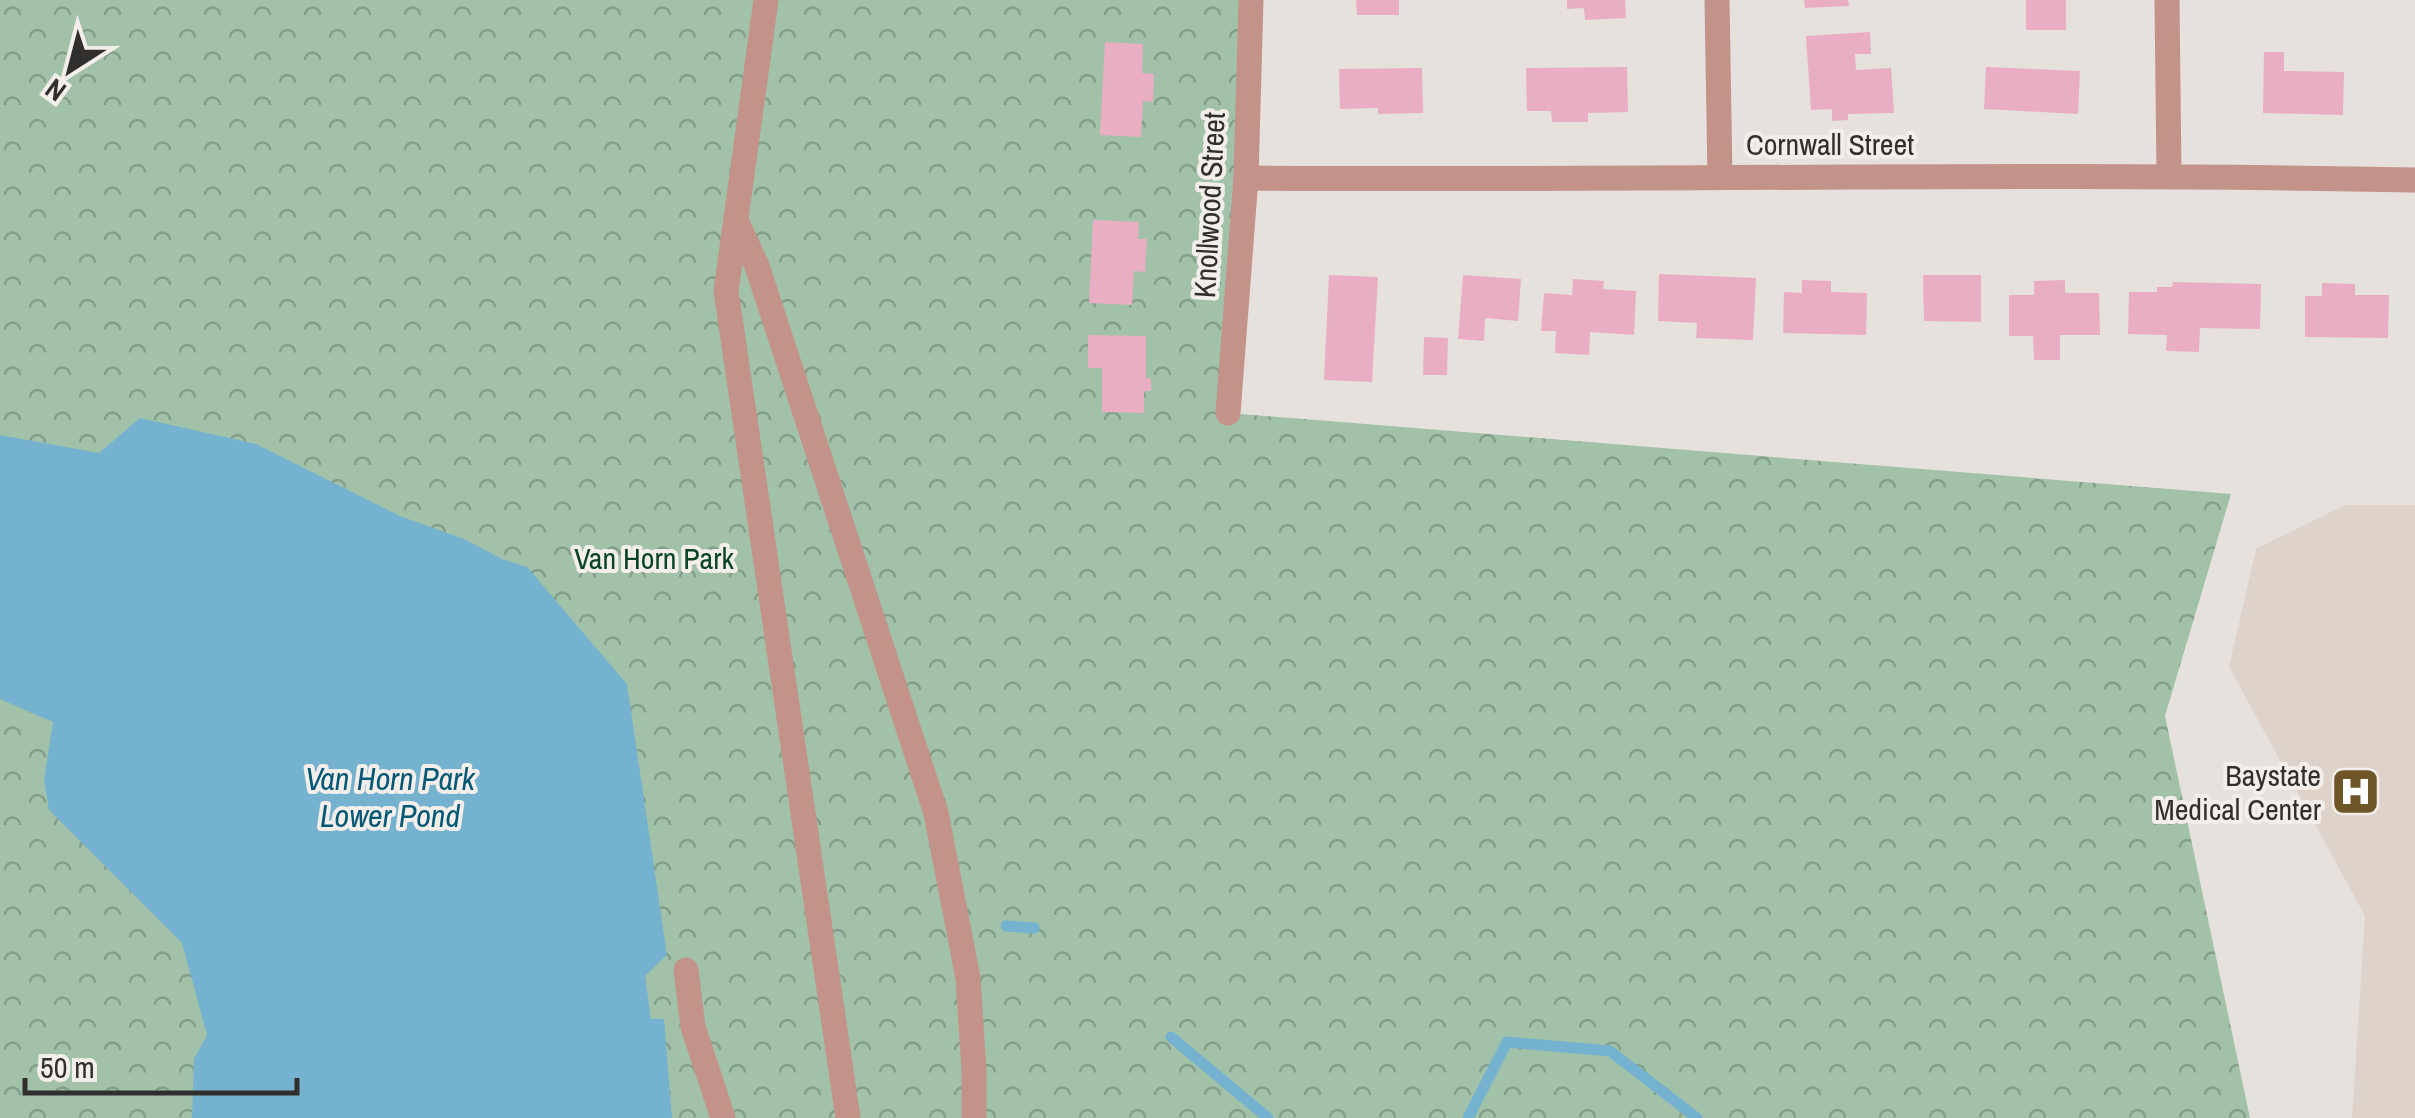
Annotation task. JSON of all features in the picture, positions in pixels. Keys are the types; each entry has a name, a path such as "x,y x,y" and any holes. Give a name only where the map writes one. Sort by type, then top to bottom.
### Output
{"street":[{"path":"766,0 726,291 848,1118"},
{"name":"Knollwood Street","path":"1228,413 1246,178 1251,0"},
{"path":"1717,0 1720,176"},
{"path":"2167,0 2169,175"},
{"name":"Cornwall Street","path":"1246,178 2169,175 2415,180"},
{"path":"735,219 757,266 936,812 968,978 974,1118"},
{"path":"686,970 693,1027 723,1118"}],"shaded area":[{"name":"Baystate Medical Center","path":"2345,505 2415,505 2415,1118 2352,1118 2365,916 2229,667 2256,549"}],"green space":[{"name":"Van Horn Park","path":"0,0 1251,0 1229,413 2231,494 2165,716 2250,1118 0,1118"}],"water":[{"name":"Van Horn Park Lower Pond","path":"140,418 256,444 400,516 527,567 627,684 667,955 645,976 651,1019 664,1019 672,1118 192,1118 194,1059 207,1035 182,943 49,810 44,780 53,722 0,699 0,435 99,453"}],"building":[{"path":"1356,0 1399,0 1399,15 1357,15"},
{"path":"1567,0 1625,0 1626,18 1585,20 1584,8 1567,9"},
{"path":"1804,0 1848,0 1849,6 1805,8"},
{"path":"2026,0 2066,0 2066,30 2026,30"},
{"path":"1870,32 1871,54 1855,54 1856,70 1891,68 1894,113 1848,114 1848,120 1832,121 1832,109 1811,110 1806,36"},
{"path":"1105,42 1143,44 1142,73 1154,74 1153,102 1143,101 1141,137 1100,135"},
{"path":"2264,52 2284,52 2284,71 2344,72 2343,115 2263,113"},
{"path":"1627,67 1628,112 1588,113 1588,122 1552,122 1551,111 1527,111 1526,68"},
{"path":"1986,67 2080,71 2078,114 1984,109"},
{"path":"1422,68 1423,113 1378,114 1378,108 1340,109 1339,69"},
{"path":"1093,220 1139,222 1138,239 1147,239 1145,272 1134,271 1132,305 1089,303"},
{"path":"1659,274 1756,278 1753,340 1696,338 1697,323 1658,321"},
{"path":"1329,275 1378,277 1372,382 1324,380"},
{"path":"1463,275 1521,279 1518,321 1485,318 1484,341 1458,339"},
{"path":"1923,275 1981,275 1981,322 1924,321"},
{"path":"1573,279 1604,281 1603,289 1636,291 1634,335 1590,332 1589,355 1555,353 1556,331 1541,331 1544,293 1572,295"},
{"path":"1802,280 1831,281 1831,292 1867,293 1866,335 1783,333 1784,292 1802,293"},
{"path":"2065,280 2065,293 2099,293 2100,335 2060,335 2060,360 2034,360 2033,336 2009,336 2009,295 2034,295 2034,281"},
{"path":"2173,282 2261,284 2260,329 2200,328 2199,352 2166,351 2167,335 2128,334 2129,292 2157,292 2157,287 2172,287"},
{"path":"2322,283 2355,284 2355,295 2389,295 2388,338 2305,337 2305,296 2322,296"},
{"path":"1088,335 1146,336 1146,378 1151,378 1151,391 1144,391 1144,413 1102,412 1102,368 1088,368"},
{"path":"1424,337 1448,338 1447,375 1423,375"}],"waterway":[{"path":"1006,926 1034,928"},
{"path":"1171,1037 1268,1118"},
{"path":"1468,1118 1507,1042 1610,1051 1697,1118"}],"place":[{"name":"Baystate Medical Center","path":"2356,792"}]}
